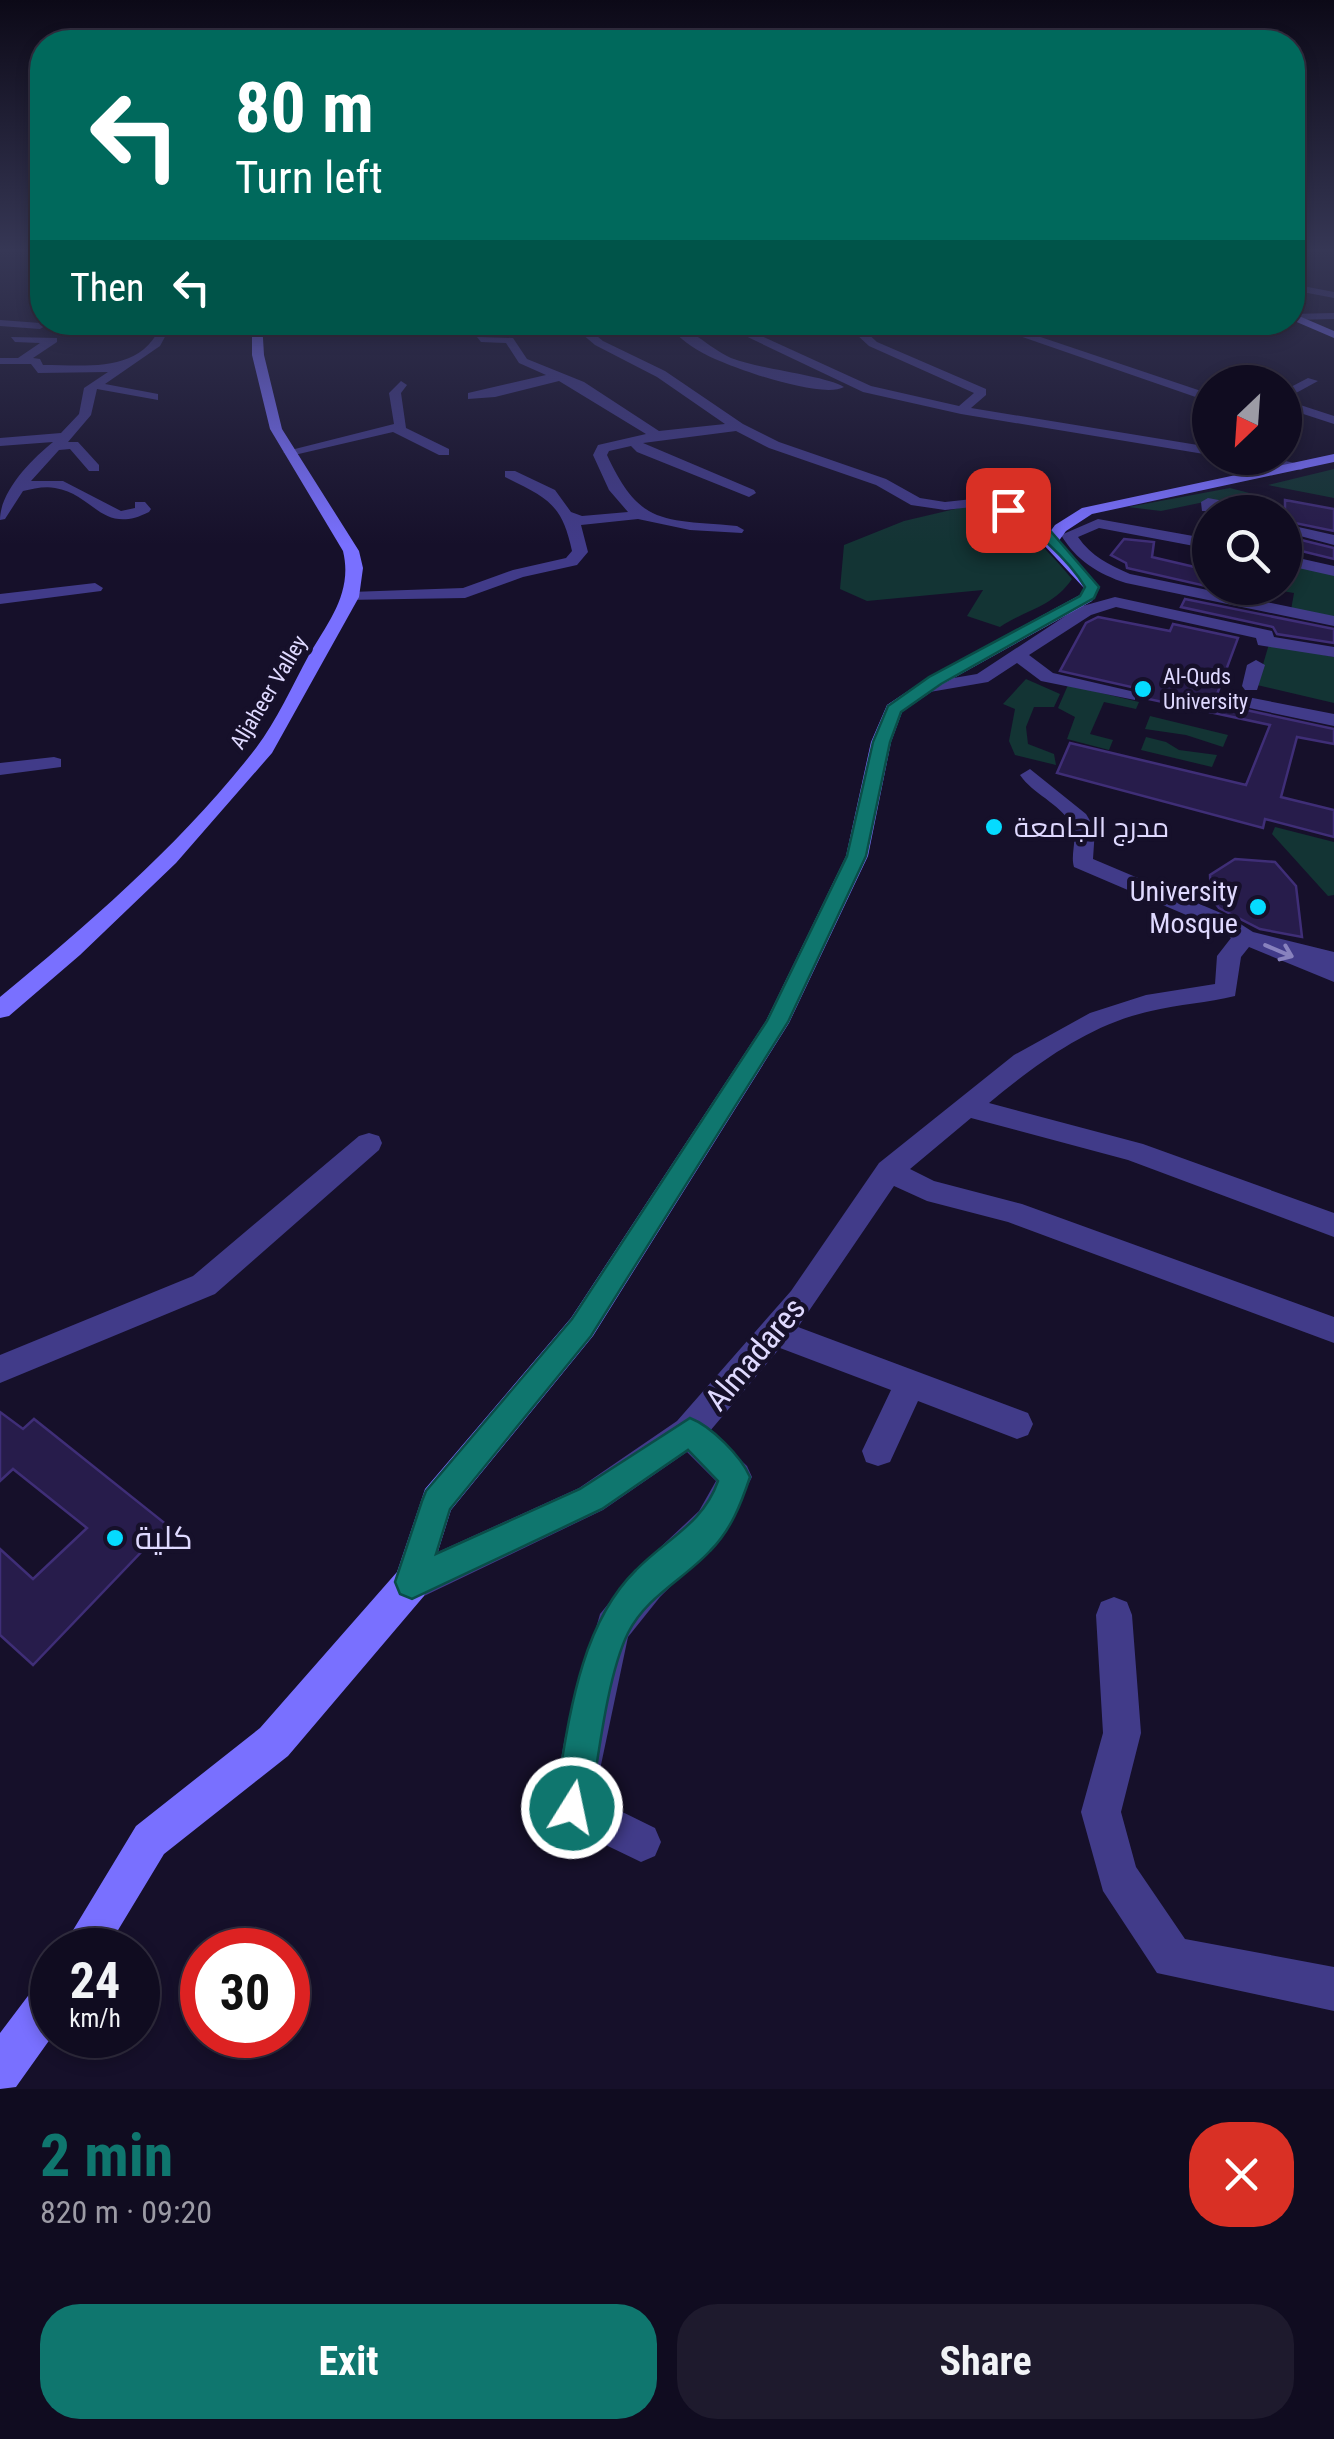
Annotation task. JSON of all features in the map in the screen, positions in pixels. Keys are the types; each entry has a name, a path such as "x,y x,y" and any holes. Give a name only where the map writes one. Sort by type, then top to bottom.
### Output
{"street":[{"path":"20,361 37,350"},
{"path":"0,516 18,487 85,415 88,391 145,350"},
{"name":"Aljaheer Valley","path":"0,1010 72,950 229,794 265,749 350,597 355,568 351,551 276,429 264,389 260,350"},
{"path":"515,350 522,361 564,377 656,435"},
{"path":"412,1582 437,1501 582,1327 777,1022 857,856 878,758 894,709 924,688 1086,598 1092,587 1036,522 982,502 944,506 916,502 881,482 774,444 738,426 661,374 615,350"},
{"path":"712,350 744,366 808,382 867,389 961,410 1192,449"},
{"path":"783,350 867,389"},
{"path":"886,350 982,392 961,410"},
{"path":"1069,350 1192,392"},
{"path":"0,362 36,361 38,368 120,368"},
{"path":"472,396 506,393 525,384 564,377"},
{"path":"1302,386 1312,381"},
{"path":"94,385 154,396"},
{"path":"290,452 402,426 394,394 401,385"},
{"path":"1302,410 1334,420"},
{"path":"1132,439 1146,422"},
{"path":"634,514 616,490 600,455 603,448 656,435 738,426"},
{"path":"1302,426 1334,434"},
{"path":"397,428 444,452"},
{"path":"633,440 642,449 749,493"},
{"path":"0,442 74,445 94,468"},
{"path":"1302,466 1334,458"},
{"path":"510,474 550,493 566,515 576,519 634,514 690,526 737,530"},
{"path":"1050,542 1054,533 1087,512 1259,475"},
{"path":"18,487 58,484 116,516 140,513 144,509 140,505"},
{"path":"350,597 465,593 519,573 571,562 580,552 576,519"},
{"path":"1302,521 1334,528"},
{"path":"1192,541 1098,523 1069,535 1077,550 1126,578 1334,620"},
{"path":"1302,532 1334,540"},
{"path":"1302,564 1334,571"},
{"path":"1115,602 1126,578"},
{"path":"0,600 95,588"},
{"path":"924,688 982,678 1085,611 1115,602 1266,635 1264,641 1334,652"},
{"path":"1018,655 1047,677 1129,696"},
{"path":"1237,688 1256,665"},
{"path":"1237,688 1334,704"},
{"path":"1237,688 1334,720"},
{"path":"0,769 54,763"},
{"path":"1030,774 1072,808 1082,823 1086,838 1082,862 1334,974"},
{"path":"1244,937 1334,960"},
{"name":"Almadares","path":"96,1928 150,1840 274,1742 412,1582 591,1499 690,1432 802,1300 889,1171 971,1108 1023,1061 1099,1019 1146,1003 1227,990 1229,956 1244,937"},
{"path":"971,1108 1134,1152 1334,1224"},
{"path":"0,1369 204,1285 368,1142"},
{"path":"889,1171 927,1190 1012,1212 1334,1330"},
{"path":"775,1332 1017,1424"},
{"path":"878,1450 910,1383"},
{"path":"641,1842 572,1808 589,1709 614,1626 646,1582 699,1540 724,1507 735,1477 690,1432"},
{"path":"1114,1615 1122,1733 1101,1812 1118,1876 1172,1958 1334,1988"},
{"path":"0,2070 30,2029"}],"green space":[{"path":"1334,469 1334,498 1268,485"},
{"path":"1230,488 1257,495 1192,495"},
{"path":"1192,495 1192,505 1161,511 1128,507"},
{"path":"972,505 1015,523 1072,579 1047,602 1000,627 967,616 983,590 867,601 840,589 844,545 904,521"},
{"path":"1302,564 1334,572 1334,619 1291,610 1292,605 1302,605"},
{"path":"1269,644 1334,657 1334,703 1257,685"},
{"path":"1026,679 1060,694 1054,707 1034,707 1026,727 1028,744 1054,754 1056,765 1015,755 1009,741 1015,709 1003,704"},
{"path":"1068,685 1139,702 1136,709 1104,702 1090,734 1113,740 1109,750 1067,739 1075,717 1058,708"},
{"path":"1150,716 1228,735 1223,747 1186,735 1145,729"},
{"path":"1146,737 1179,750 1217,755 1212,767 1141,750"},
{"path":"1275,827 1334,842 1334,895 1328,896 1272,834"}],"building":[{"path":"1302,503 1334,509 1334,531 1302,524"},
{"path":"1124,539 1154,542 1152,557 1192,566 1192,583 1127,568 1126,563 1111,555"},
{"path":"1302,540 1334,548 1334,559 1302,551"},
{"path":"1185,599 1192,600 1192,605 1215,605 1334,629 1334,643 1277,634 1273,627 1181,607"},
{"path":"1098,617 1170,631 1173,624 1238,638 1216,697 1218,704 1334,729 1334,744 1297,737 1281,797 1334,810 1334,837 1265,819 1263,828 1057,773 1070,743 1246,785 1270,725 1139,697 1136,688 1060,671 1086,623"},
{"name":"University Mosque","path":"1235,859 1275,862 1296,886 1302,937 1260,929 1219,908 1211,897 1210,875"},
{"name":"كلية","path":"0,1412 23,1429 34,1419 167,1525 33,1665 0,1635 0,1549 33,1579 87,1528 13,1469 0,1481"}],"place":[{"name":"Al-Quds University","path":"1143,689"},
{"name":"مدرج الجامعة","path":"994,827"},
{"name":"University Mosque","path":"1258,907"},
{"name":"كلية","path":"115,1538"}],"route":[{"path":"572,1808 589,1709 614,1626 646,1582 699,1540 724,1507 735,1477 690,1432 591,1499 412,1582 437,1501 582,1327 777,1022 857,856 882,742 894,709 935,681 1086,598 1092,587 1085,575 1050,542 1036,522 1008,510"}]}
